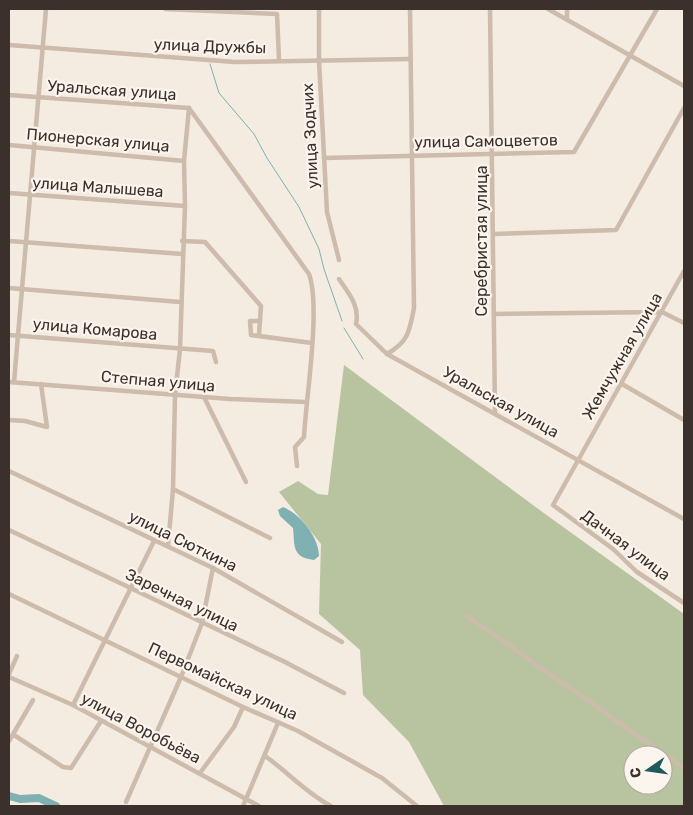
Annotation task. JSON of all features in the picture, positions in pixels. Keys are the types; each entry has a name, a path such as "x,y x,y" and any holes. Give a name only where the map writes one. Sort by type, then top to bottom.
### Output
{"street":[{"path":"11,382 17,335 46,9"},
{"path":"165,9 277,14 278,60"},
{"name":"улица Зодчих","path":"319,9 318,61 327,212 339,260"},
{"path":"386,354 401,346 410,330 414,308 410,9"},
{"name":"Серебристая улица","path":"490,9 495,413"},
{"path":"548,9 684,86"},
{"path":"567,9 567,19"},
{"name":"улица Самоцветов","path":"324,158 574,152 657,9"},
{"name":"улица Дружбы","path":"9,46 235,62 410,59"},
{"name":"Уральская улица","path":"9,95 189,108 309,274 313,285 312,343"},
{"path":"168,546 173,489 175,396 180,349 182,241 185,206 184,161 189,108"},
{"path":"494,234 616,230 684,108"},
{"name":"Пионерская улица","path":"9,145 184,161"},
{"name":"улица Малышева","path":"9,193 185,206"},
{"path":"9,241 182,254"},
{"path":"182,241 205,242 261,306 259,335"},
{"name":"Жемчужная улица","path":"553,505 684,271"},
{"name":"Уральская улица","path":"339,279 355,304 358,316 356,324 386,354 684,519"},
{"path":"9,288 180,302"},
{"path":"494,314 662,312 684,324"},
{"path":"260,321 250,321 251,335 312,343 304,437 295,447 297,466"},
{"name":"улица Комарова","path":"9,335 213,351 216,362"},
{"name":"Степная улица","path":"11,382 175,396 306,402"},
{"path":"9,420 25,421 47,427 41,384"},
{"path":"622,384 684,420"},
{"path":"204,397 246,482"},
{"name":"улица Сюткина","path":"9,471 154,542 168,546 213,568 342,642"},
{"path":"173,489 270,538"},
{"name":"Дачная улица","path":"553,505 613,549 636,572 684,603"},
{"name":"Заречная улица","path":"9,530 344,693"},
{"path":"73,705 154,542"},
{"path":"126,802 181,677 202,623 213,568"},
{"name":"Первомайская улица","path":"9,594 106,639 243,707 298,731 353,760 382,778 417,806"},
{"path":"467,616 684,768"},
{"path":"9,675 17,656"},
{"name":"улица Воробьёва","path":"9,675 73,705 260,806"},
{"path":"9,741 33,700"},
{"path":"200,773 234,727 243,707"},
{"path":"14,735 63,767 71,768 101,721"},
{"path":"243,806 278,723"},
{"path":"265,756 284,769 311,795 331,806"}],"green space":[{"path":"344,365 684,614 684,806 444,806 409,742 363,695 360,650 319,614 321,544 279,492 298,481 318,494 328,495"}],"water":[{"path":"283,507 296,515 312,534 316,541 319,556 314,560 301,556 298,553 294,545 293,528 280,516 278,510"}],"waterway":[{"path":"210,64 219,93 254,134 267,158 299,207 319,249 342,321"},
{"path":"344,328 363,359"},
{"path":"9,796 20,799 39,798 56,806"}]}
